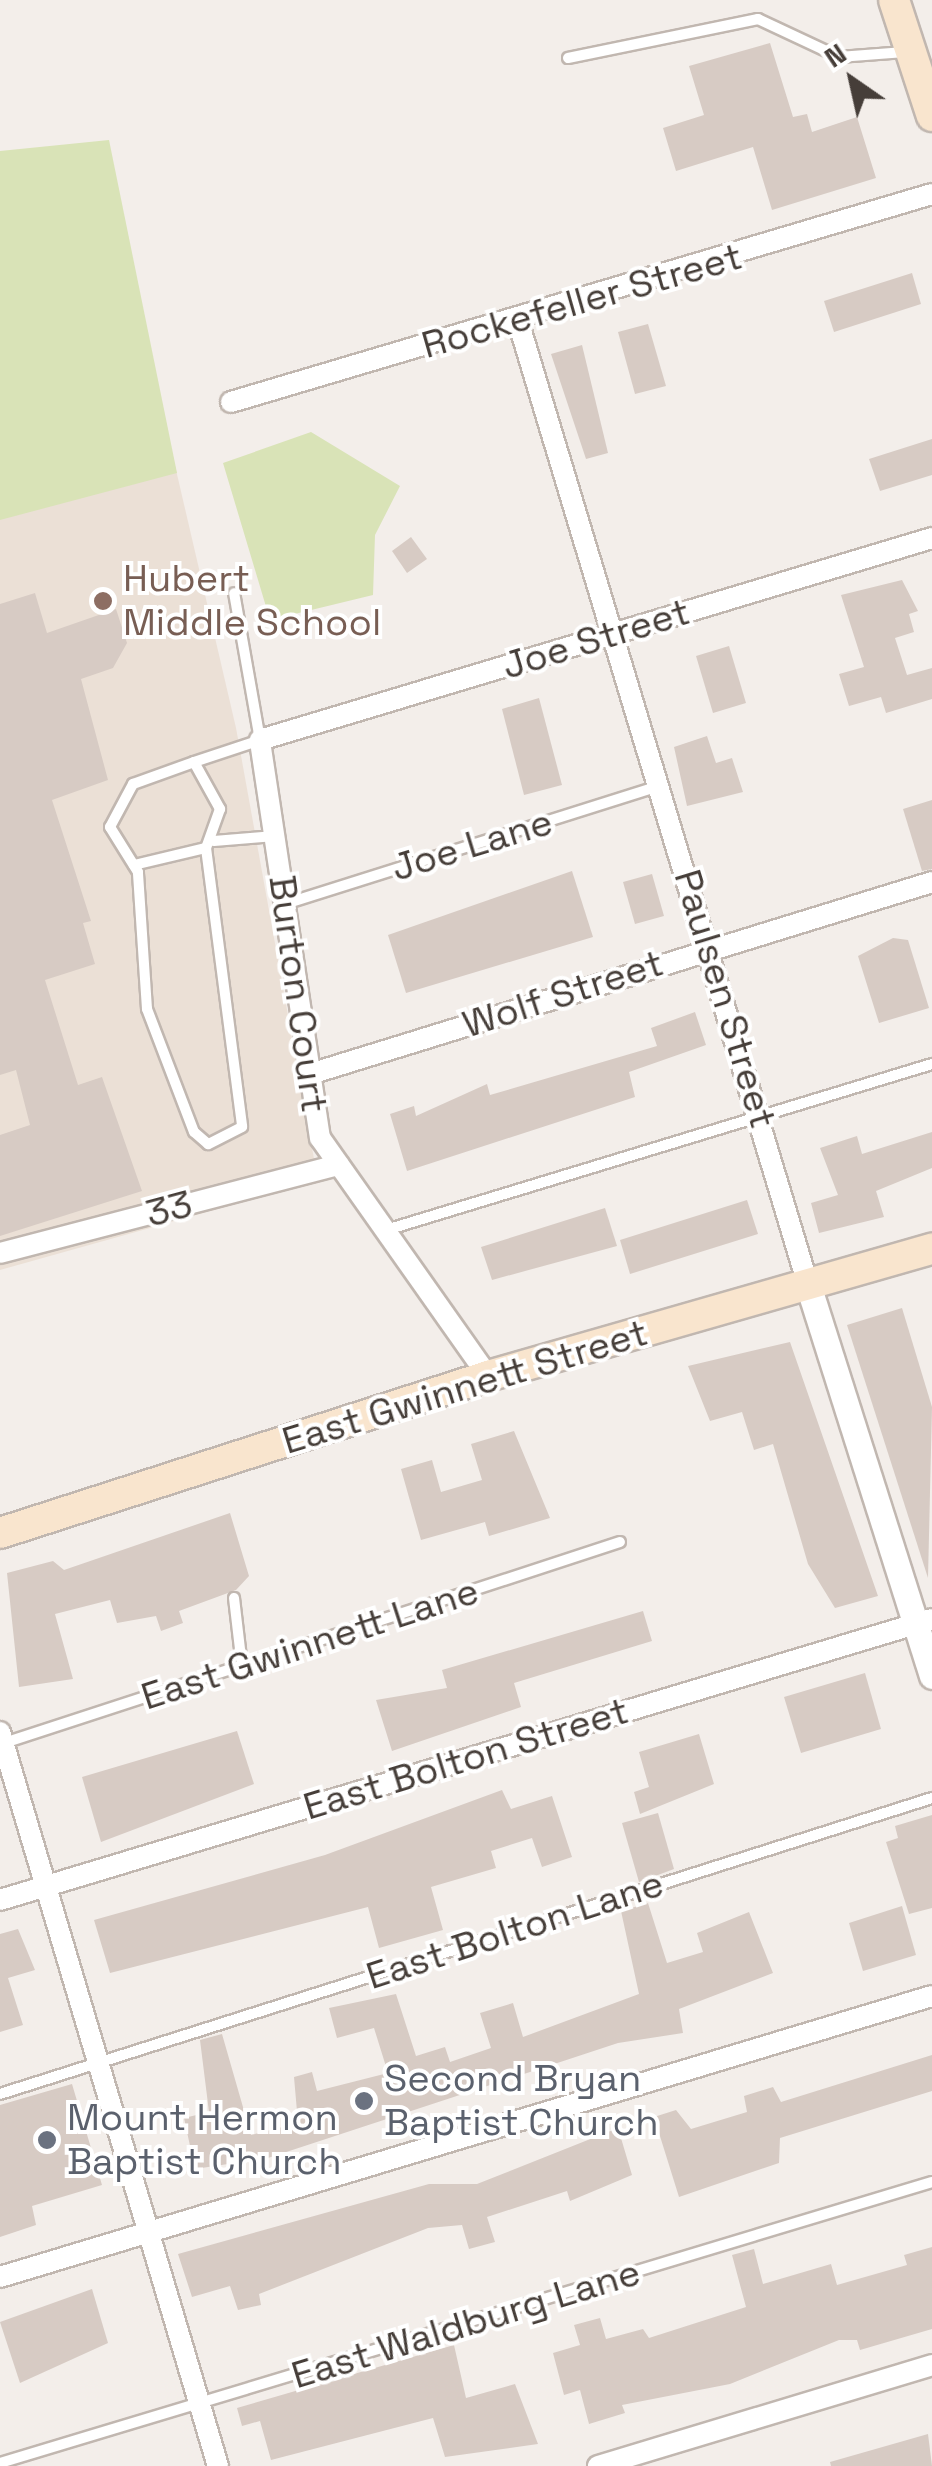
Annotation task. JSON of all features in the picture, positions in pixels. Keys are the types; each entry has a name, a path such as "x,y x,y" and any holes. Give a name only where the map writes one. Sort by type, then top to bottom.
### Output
{"main road":[{"path":"894,0 932,116"},
{"name":"East Gwinnett Street","path":"0,1533 488,1376 932,1250"}],"street":[{"name":"Rockefeller Street","path":"231,402 518,320 932,194"},
{"name":"Paulsen Street","path":"518,320 710,948 809,1288 924,1621 932,1676"},
{"name":"Joe Street","path":"260,740 932,538"},
{"name":"Burton Court","path":"260,740 320,1138 488,1376"},
{"name":"Wolf Street","path":"310,1074 932,882"},
{"name":"33","path":"0,1253 339,1165"},
{"name":"East Bolton Street","path":"0,1900 924,1621"},
{"path":"1,1740 218,2466"},
{"path":"0,2277 932,1996"},
{"path":"598,2466 932,2365"}],"lane":[{"path":"568,58 758,19 839,57 911,51"},
{"path":"194,762 220,809 210,845 242,1127 229,1141 208,1144 194,1132 146,1009 134,865 110,827 122,793 194,762 260,740 234,593"},
{"name":"Joe Lane","path":"285,904 660,786"},
{"path":"134,865 210,845 275,836"},
{"path":"386,1231 932,1064"},
{"name":"East Gwinnett Lane","path":"1,1740 620,1542"},
{"path":"234,1598 242,1666"},
{"name":"East Bolton Lane","path":"0,2094 932,1798"},
{"name":"East Waldburg Lane","path":"0,2462 932,2182"}],"shaded area":[{"name":"Hubert Middle School","path":"103,156 236,728 318,1181 0,1270 0,165"}],"green space":[{"path":"109,140 177,473 0,520 0,151"},
{"path":"311,432 400,486 375,535 373,595 270,620 223,463"}],"building":[{"path":"770,43 793,117 807,114 812,132 857,117 876,178 772,210 753,147 676,171 663,128 704,115 689,66"},
{"path":"912,273 921,304 834,332 824,301"},
{"path":"648,324 666,386 635,394 618,332"},
{"path":"582,345 608,453 586,459 551,354"},
{"path":"932,439 932,475 880,491 869,459"},
{"path":"411,537 427,559 407,573 392,551"},
{"path":"902,580 918,611 909,614 914,632 895,638 907,675 932,668 932,699 886,713 881,697 849,706 839,674 864,667 841,595"},
{"name":"Hubert Middle School","path":"35,593 47,633 116,609 127,643 113,668 81,679 108,780 52,800 91,921 83,923 95,964 45,980 78,1085 102,1077 142,1191 0,1236 0,1135 30,1125 16,1070 0,1075 0,604"},
{"path":"729,646 746,703 713,713 696,656"},
{"path":"539,698 562,785 524,795 502,709"},
{"path":"707,736 716,763 732,758 743,792 687,806 674,747"},
{"path":"932,800 932,869 922,871 903,809"},
{"path":"572,871 593,937 406,993 388,935"},
{"path":"652,874 664,916 635,924 623,882"},
{"path":"893,938 908,940 929,1008 879,1023 858,956"},
{"path":"695,1012 706,1045 629,1072 635,1097 407,1171 390,1114 414,1106 416,1116 487,1084 490,1095 657,1046 651,1028"},
{"path":"932,1132 932,1168 876,1191 884,1217 819,1233 811,1203 838,1195 820,1148 857,1136 862,1154"},
{"path":"747,1200 758,1234 630,1274 620,1240"},
{"path":"605,1208 617,1246 492,1280 481,1247"},
{"path":"902,1308 932,1407 928,1578 847,1325"},
{"path":"790,1342 878,1596 835,1608 808,1564 773,1444 754,1450 742,1412 710,1421 688,1366"},
{"path":"514,1431 550,1518 489,1536 485,1522 421,1540 401,1469 432,1460 441,1492 482,1480 471,1444"},
{"path":"230,1513 249,1576 236,1590 179,1611 183,1623 161,1631 156,1616 117,1623 110,1600 55,1614 73,1679 19,1687 7,1573 53,1561 64,1570"},
{"path":"643,1611 652,1641 514,1683 521,1707 392,1751 376,1700 447,1688 442,1670"},
{"path":"865,1673 881,1729 801,1753 784,1697"},
{"path":"237,1731 254,1784 101,1842 82,1777"},
{"path":"699,1734 714,1784 640,1814 634,1792 649,1787 639,1752"},
{"path":"502,1790 511,1809 552,1796 572,1857 542,1867 532,1838 491,1851 496,1868 431,1887 443,1930 379,1948 368,1907 110,1973 94,1920 325,1855"},
{"path":"658,1813 674,1869 639,1882 622,1823"},
{"path":"932,1815 932,1908 909,1914 886,1842 898,1838 895,1826"},
{"path":"648,1903 667,1963 703,1952 697,1933 749,1912 773,1973 679,2009 683,2033 618,2043 268,2158 195,2169 184,2118 209,2112 200,2040 222,2034 251,2135 298,2123 294,2077 312,2072 317,2091 388,2073 374,2028 337,2038 329,2008 396,1994 416,2056 445,2047 450,2062 491,2048 480,2013 513,2003 523,2037 639,1994 621,1911"},
{"path":"902,1906 916,1955 863,1971 849,1923"},
{"path":"18,1929 35,1970 8,1978 23,2025 0,2032 0,1934"},
{"path":"932,2055 932,2091 780,2138 779,2163 679,2197 654,2117 676,2110 691,2129 747,2112 744,2096 773,2087 781,2102"},
{"name":"Mount Hermon Baptist Church","path":"72,2084 102,2185 32,2206 36,2225 0,2237 0,2105"},
{"path":"618,2128 632,2175 570,2201 567,2191 487,2217 495,2242 469,2249 462,2225 428,2228 259,2294 261,2305 238,2310 230,2286 192,2297 178,2254 429,2184 477,2184"},
{"path":"932,2247 932,2329 860,2350 857,2340 839,2340 730,2384 622,2405 625,2413 589,2424 580,2390 564,2395 553,2353 580,2345 574,2325 600,2318 606,2339 643,2329 649,2338 746,2307 732,2255 754,2249 763,2284 831,2264 837,2285 907,2265 904,2255"},
{"path":"92,2289 108,2343 20,2383 0,2322"},
{"path":"454,2345 466,2398 515,2384 538,2444 445,2457 433,2418 271,2460 260,2421 242,2426 237,2408"},
{"path":"928,2434 932,2466 831,2466 830,2462"}],"place":[{"name":"Hubert Middle School","path":"103,601"},
{"name":"Second Bryan Baptist Church","path":"364,2101"},
{"name":"Mount Hermon Baptist Church","path":"47,2140"}]}
